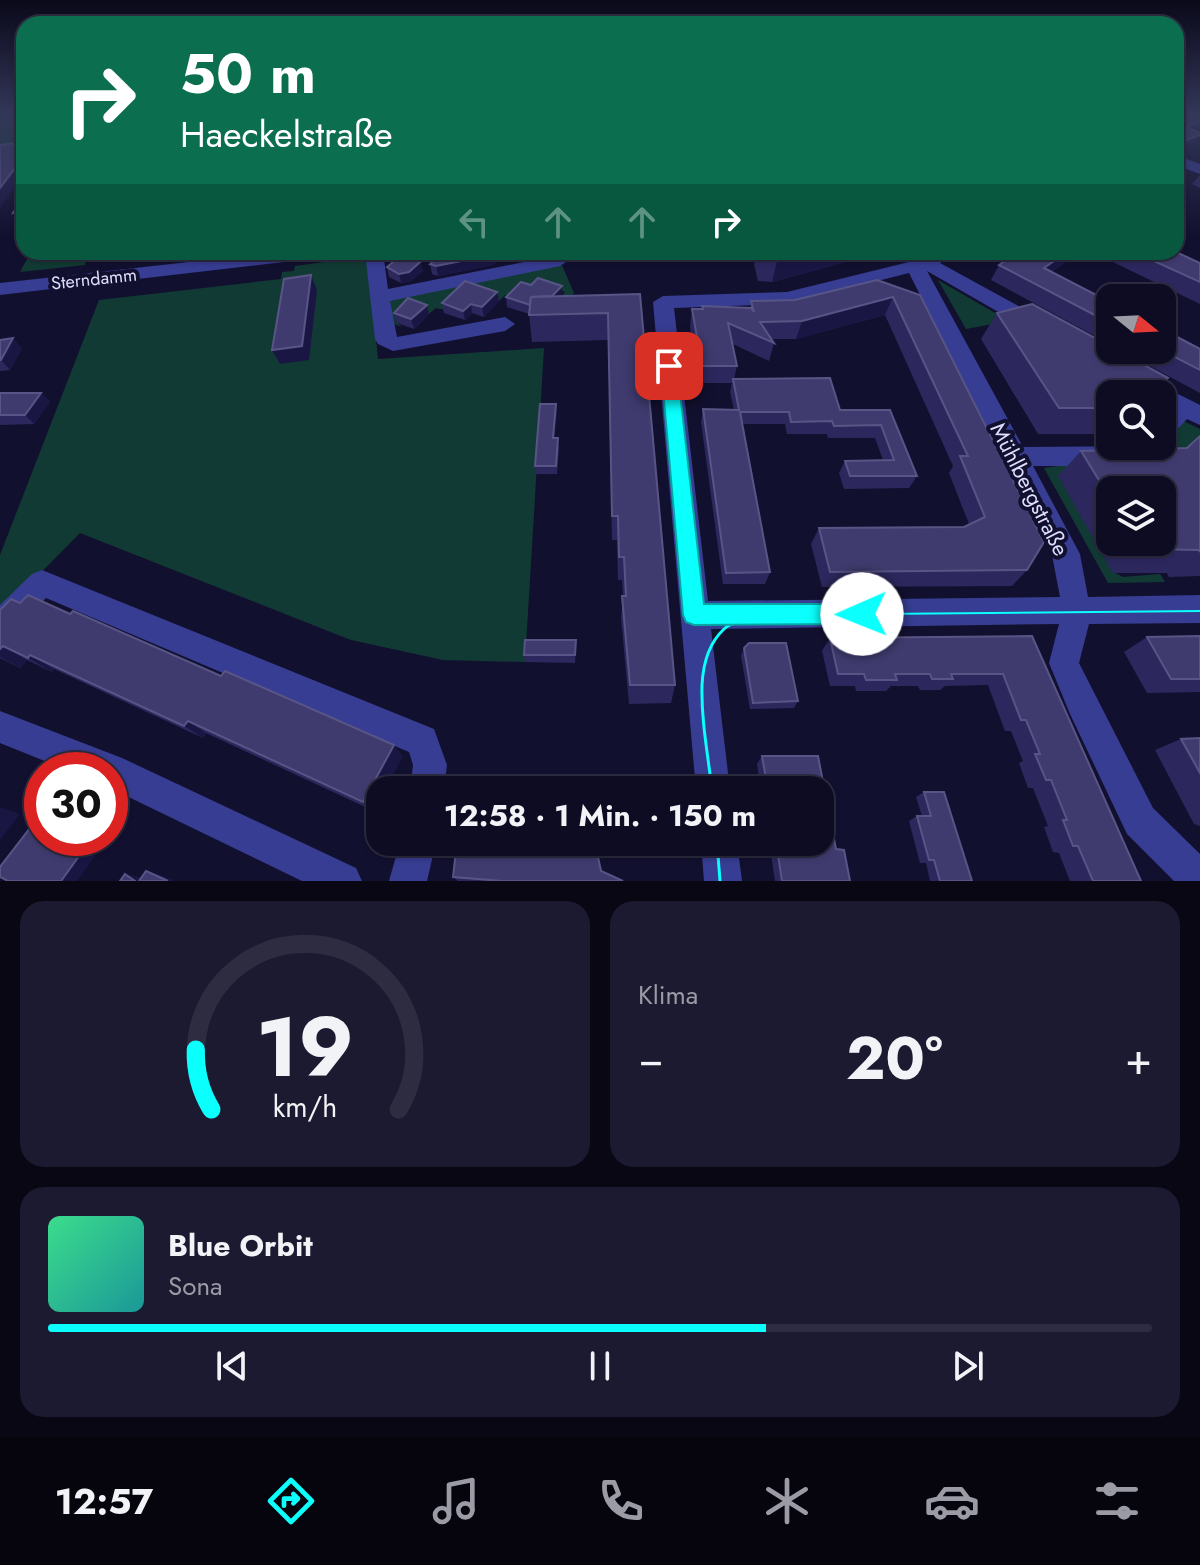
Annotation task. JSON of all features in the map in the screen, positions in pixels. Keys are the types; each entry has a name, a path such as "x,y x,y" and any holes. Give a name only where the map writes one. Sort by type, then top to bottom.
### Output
{"street":[{"name":"Sterndamm","path":"1,289 257,260"},
{"path":"375,260 385,339 393,344 505,324"},
{"path":"380,297 560,260"},
{"path":"711,776 663,302 779,299 931,260"},
{"path":"920,264 1061,338"},
{"name":"Mühlbergstraße","path":"920,264 1066,554 1077,612 1064,663 1081,703 1140,821 1170,854 1200,878"},
{"path":"1015,457 1096,456"},
{"path":"0,625 42,583 422,741 430,765 429,776"},
{"path":"694,615 1200,609"},
{"path":"0,727 64,752"},
{"path":"128,779 343,881"},
{"path":"408,881 414,856"},
{"path":"720,856 723,881"}],"green space":[{"path":"27,260 86,260 85,265 20,272"},
{"path":"339,260 368,260 378,359 544,348 525,662 443,660 351,640 80,533 0,614 0,555 99,300 281,279 282,272 294,271 295,266"},
{"path":"561,263 574,293 564,305 552,307 565,292 550,289 520,296 505,295 499,301 483,300 452,309 436,308 429,314 411,308 396,322 402,327 391,323 388,299"},
{"path":"938,280 1009,321 966,329"},
{"path":"1181,420 1200,429 1200,439 1186,449 1176,450 1176,424"},
{"path":"1080,463 1061,481 1096,542 1096,556 1104,556 1113,572 1123,577 1160,574 1165,582 1108,583 1044,468"}],"building":[{"path":"0,155 16,155 16,167 0,188"},
{"path":"1184,256 1200,263 1200,282 1152,260 1184,260"},
{"path":"395,260 420,262 409,272 399,274 387,267"},
{"path":"435,260 467,260 436,266 430,264"},
{"path":"1006,260 1056,260 1044,268 1096,295 1096,316 999,265"},
{"path":"311,275 302,346 272,350 284,279"},
{"path":"538,278 562,286 552,296 531,297 530,305 506,297 521,282 531,285"},
{"path":"877,280 920,295 1044,542 1027,570 830,572 819,528 964,527 985,517 960,456 968,456 893,297 802,321 760,322 774,343 728,323 737,366 702,366 692,309 703,309 702,306 751,308 754,312 751,301 795,300"},
{"path":"465,281 497,292 482,307 471,304 463,311 442,303"},
{"path":"640,294 675,685 630,685 622,596 626,596 624,557 619,557 618,516 612,516 608,313 529,315 531,297"},
{"path":"408,298 427,305 411,319 394,313"},
{"path":"1032,304 1096,338 1096,364 1142,364 1168,378 1096,380 1096,408 1059,408 997,313"},
{"path":"1176,336 1200,349 1200,370 1176,358"},
{"path":"13,338 1,360 0,360 0,340"},
{"path":"830,378 840,410 890,410 917,476 850,476 845,461 894,460 881,425 834,426 832,421 791,422 789,412 740,412 770,572 726,573 703,409 739,410 733,379"},
{"path":"0,393 41,393 25,415 0,415"},
{"path":"540,404 556,404 553,438 558,438 556,466 535,466"},
{"path":"1200,436 1200,552 1176,550 1176,476 1096,476 1081,451 1096,451 1096,460 1176,460 1176,448 1187,448"},
{"path":"28,595 70,614 73,611 221,676 225,671 394,745 377,776 366,776 363,802 188,721 184,726 30,655 28,658 3,646 0,649 0,610 11,599 20,603"},
{"path":"1032,636 1141,881 1093,881 1078,846 1073,846 1063,820 1067,820 1051,780 1046,780 1035,754 1040,754 1026,720 1021,720 1003,674 951,674 953,679 932,679 930,674 895,674 897,680 866,680 864,674 838,674 830,638"},
{"path":"1200,636 1200,679 1171,679 1147,637"},
{"path":"525,640 576,640 575,655 524,655"},
{"path":"749,643 786,643 798,701 753,703 744,648"},
{"path":"1200,738 1200,773 1181,739"},
{"path":"762,756 818,756 822,776 766,776"},
{"path":"924,792 944,792 972,881 940,881 934,860 929,860 917,816 931,816"},
{"path":"24,836 24,856 79,856 61,881 8,881 0,877 0,867"},
{"path":"834,839 836,849 844,850 850,881 782,881 778,856 834,856"},
{"path":"455,856 596,856 601,871 623,881 502,881 453,877"},
{"path":"146,871 168,881 139,881"},
{"path":"125,874 135,881 120,881"}],"tram line":[{"path":"764,615 1200,611"},
{"path":"764,615 889,613"},
{"path":"710,776 702,685 708,655 724,629 737,621 764,615"},
{"path":"718,856 720,881"}],"route":[{"path":"669,366 694,615 862,614"}]}
